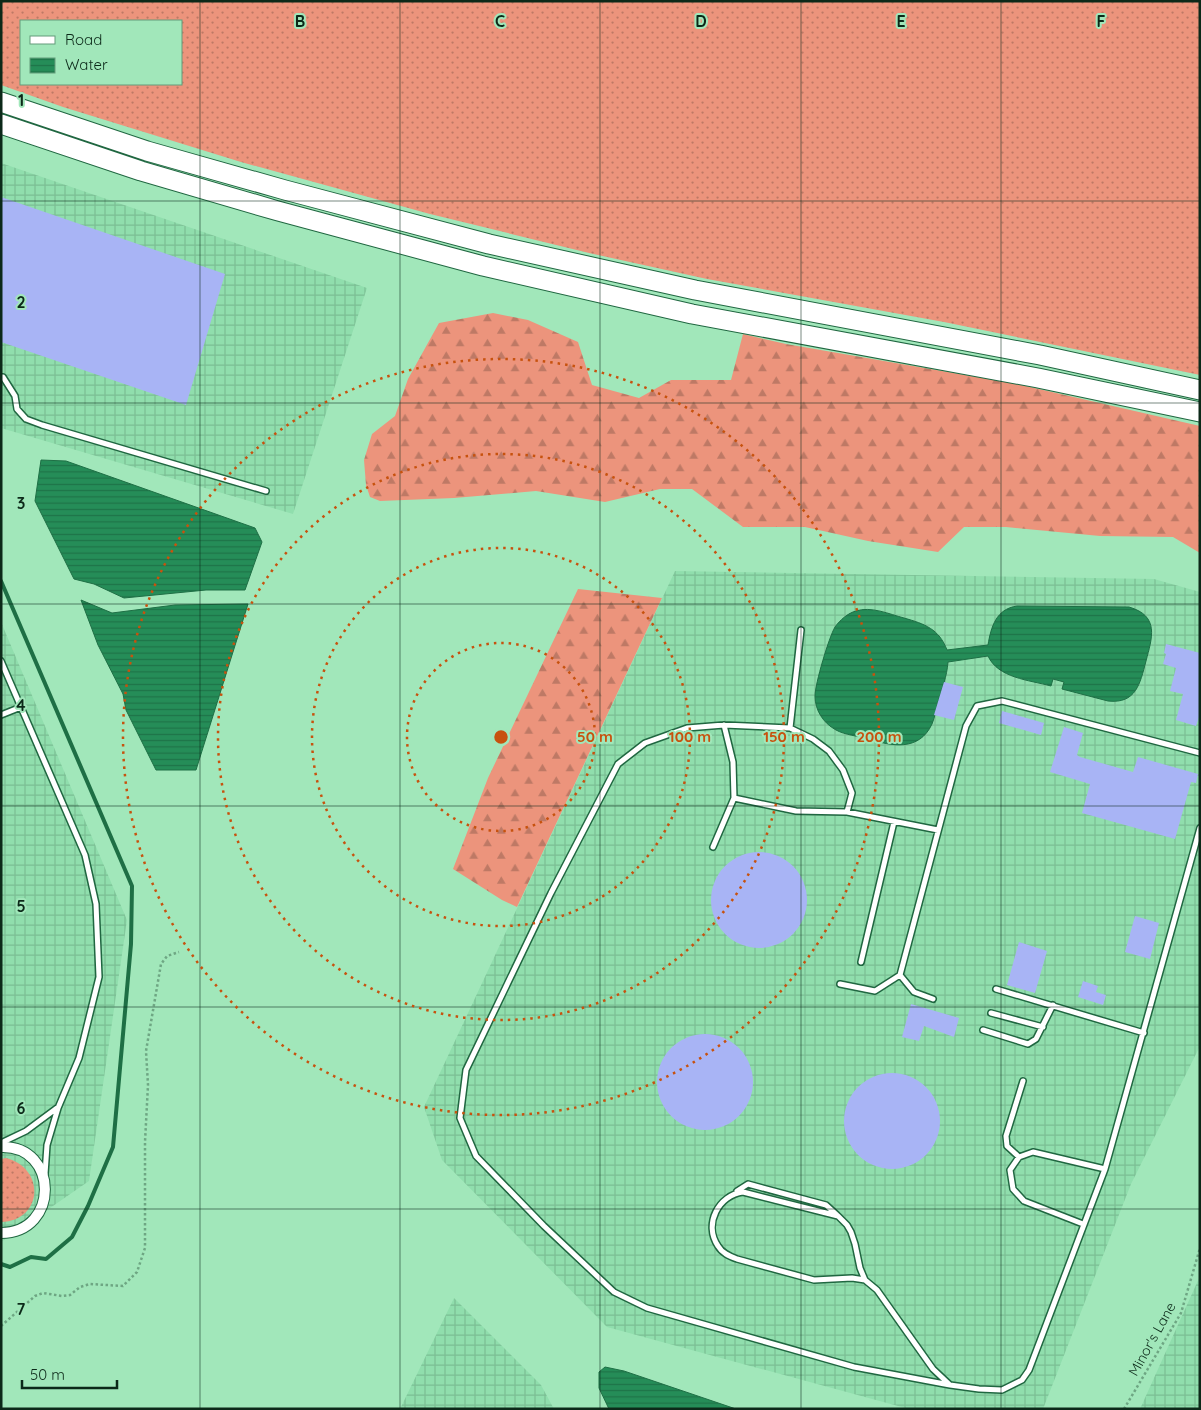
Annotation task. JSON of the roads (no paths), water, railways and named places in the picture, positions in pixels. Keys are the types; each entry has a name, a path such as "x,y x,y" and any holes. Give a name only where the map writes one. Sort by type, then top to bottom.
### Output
{"highway":[{"path":"1,102 147,151 489,244 695,290 1040,355 1200,390"},
{"path":"1,124 141,171 278,211 483,266 692,314 1038,378 1200,412"}],"street":[{"path":"1,1145 18,1149 28,1154 37,1163 44,1178 46,1191 43,1206 33,1220 23,1228 2,1233"}],"lane":[{"path":"1,377 3,377 14,396 18,408 26,419 266,491"},
{"path":"790,728 801,630"},
{"path":"1,661 85,855 96,904 99,977 79,1058 58,1108 47,1145 44,1178"},
{"path":"840,984 875,991 900,975 966,726 977,706 1002,701 1200,752"},
{"path":"1,715 21,707"},
{"path":"713,847 734,798 733,762 724,725"},
{"path":"847,812 852,793 843,770 829,751 814,739 790,728 724,725 686,728 645,744 618,764 551,893 466,1070 460,1118 476,1156 544,1226 614,1292 647,1308 854,1367 992,1391 1002,1390 1022,1380 1029,1370 1083,1224 1106,1169 1200,828"},
{"path":"734,798 796,811 847,812 938,830"},
{"path":"861,962 894,822"},
{"path":"900,975 914,992 933,999"},
{"path":"996,989 1144,1033"},
{"path":"983,1030 1028,1044 1036,1039 1053,1005"},
{"path":"991,1013 1043,1027"},
{"path":"1019,1156 1007,1146 1006,1136 1023,1081"},
{"path":"1,1145 26,1131 58,1108"},
{"path":"1083,1224 1024,1202 1013,1189 1010,1170 1019,1156 1033,1152 1106,1169"},
{"path":"865,1280 852,1278 814,1280 728,1256 717,1245 712,1231 717,1209 720,1204 748,1184 826,1205 847,1225 851,1232 865,1280 877,1290 934,1369 950,1385"},
{"path":"730,1196 743,1192 838,1216"}],"water":[{"path":"41,460 66,461 255,528 262,542 245,590 206,590 124,598 94,584 74,579 35,501"},
{"path":"81,600 112,613 175,605 248,604 196,770 156,770 126,710 123,694 98,645"},
{"path":"1017,606 1129,607 1146,616 1150,622 1151,636 1139,685 1135,691 1125,699 1108,701 1062,689 1064,682 1053,679 1051,686 1007,674 999,669 988,656 948,662 932,724 920,739 912,743 904,745 886,744 843,733 827,724 821,716 816,706 817,682 829,640 835,627 850,613 868,609 918,623 935,632 947,650 988,645 993,626 999,615"},
{"path":"605,1367 624,1371 736,1409 609,1409 599,1388 599,1372"}],"waterway":[{"path":"1,581 132,886 131,944 113,1147 88,1206 72,1237 46,1259 31,1257 10,1267 1,1264"}]}
